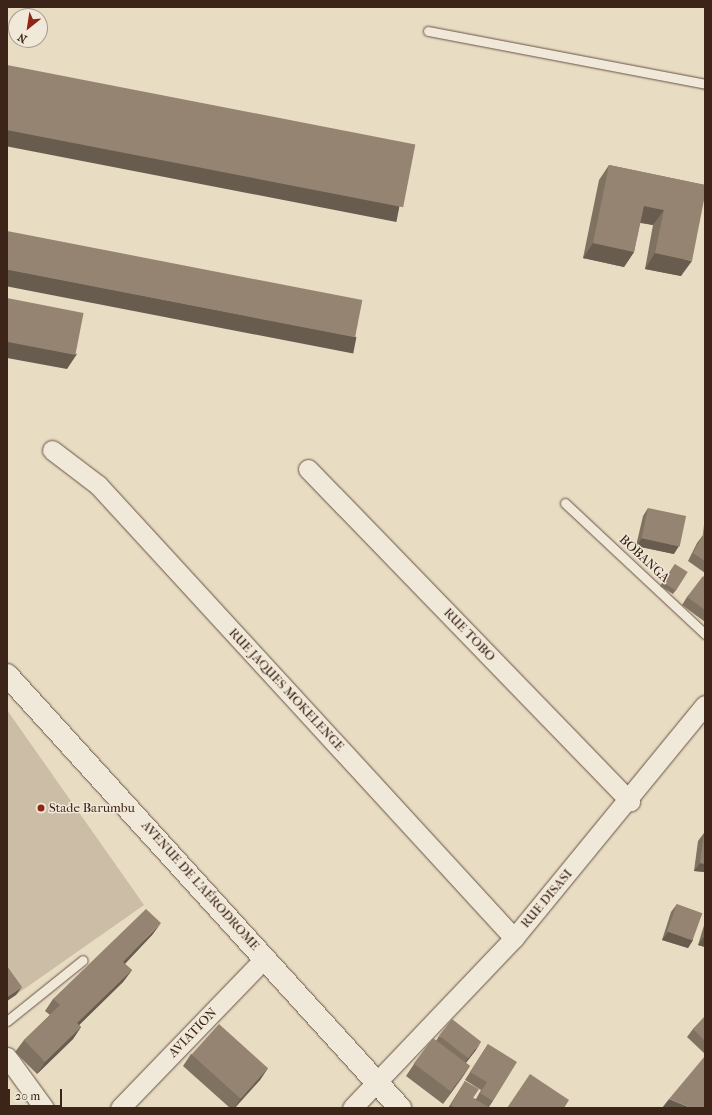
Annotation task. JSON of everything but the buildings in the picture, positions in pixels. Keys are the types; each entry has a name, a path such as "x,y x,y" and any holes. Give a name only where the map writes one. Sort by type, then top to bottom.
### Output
{"street":[{"name":"RUE JAQUES MOKELENGE","path":"52,450 98,485 514,938"},
{"name":"RUE TOBO","path":"308,469 630,801"},
{"name":"AVENUE DE L’AÉRODROME","path":"7,674 400,1108"},
{"name":"RUE DISASI","path":"352,1108 514,938 630,801 705,705"},
{"name":"AVIATION","path":"120,1108 265,958"},
{"path":"7,1057 44,1108"}],"lane":[{"path":"428,31 705,84"},
{"name":"BOBANGA","path":"565,503 705,634"},
{"path":"7,1021 83,960"}],"shaded area":[{"name":"Stade Barumbu","path":"7,710 144,905 7,1001"}],"place":[{"name":"Stade Barumbu","path":"41,808"}]}
